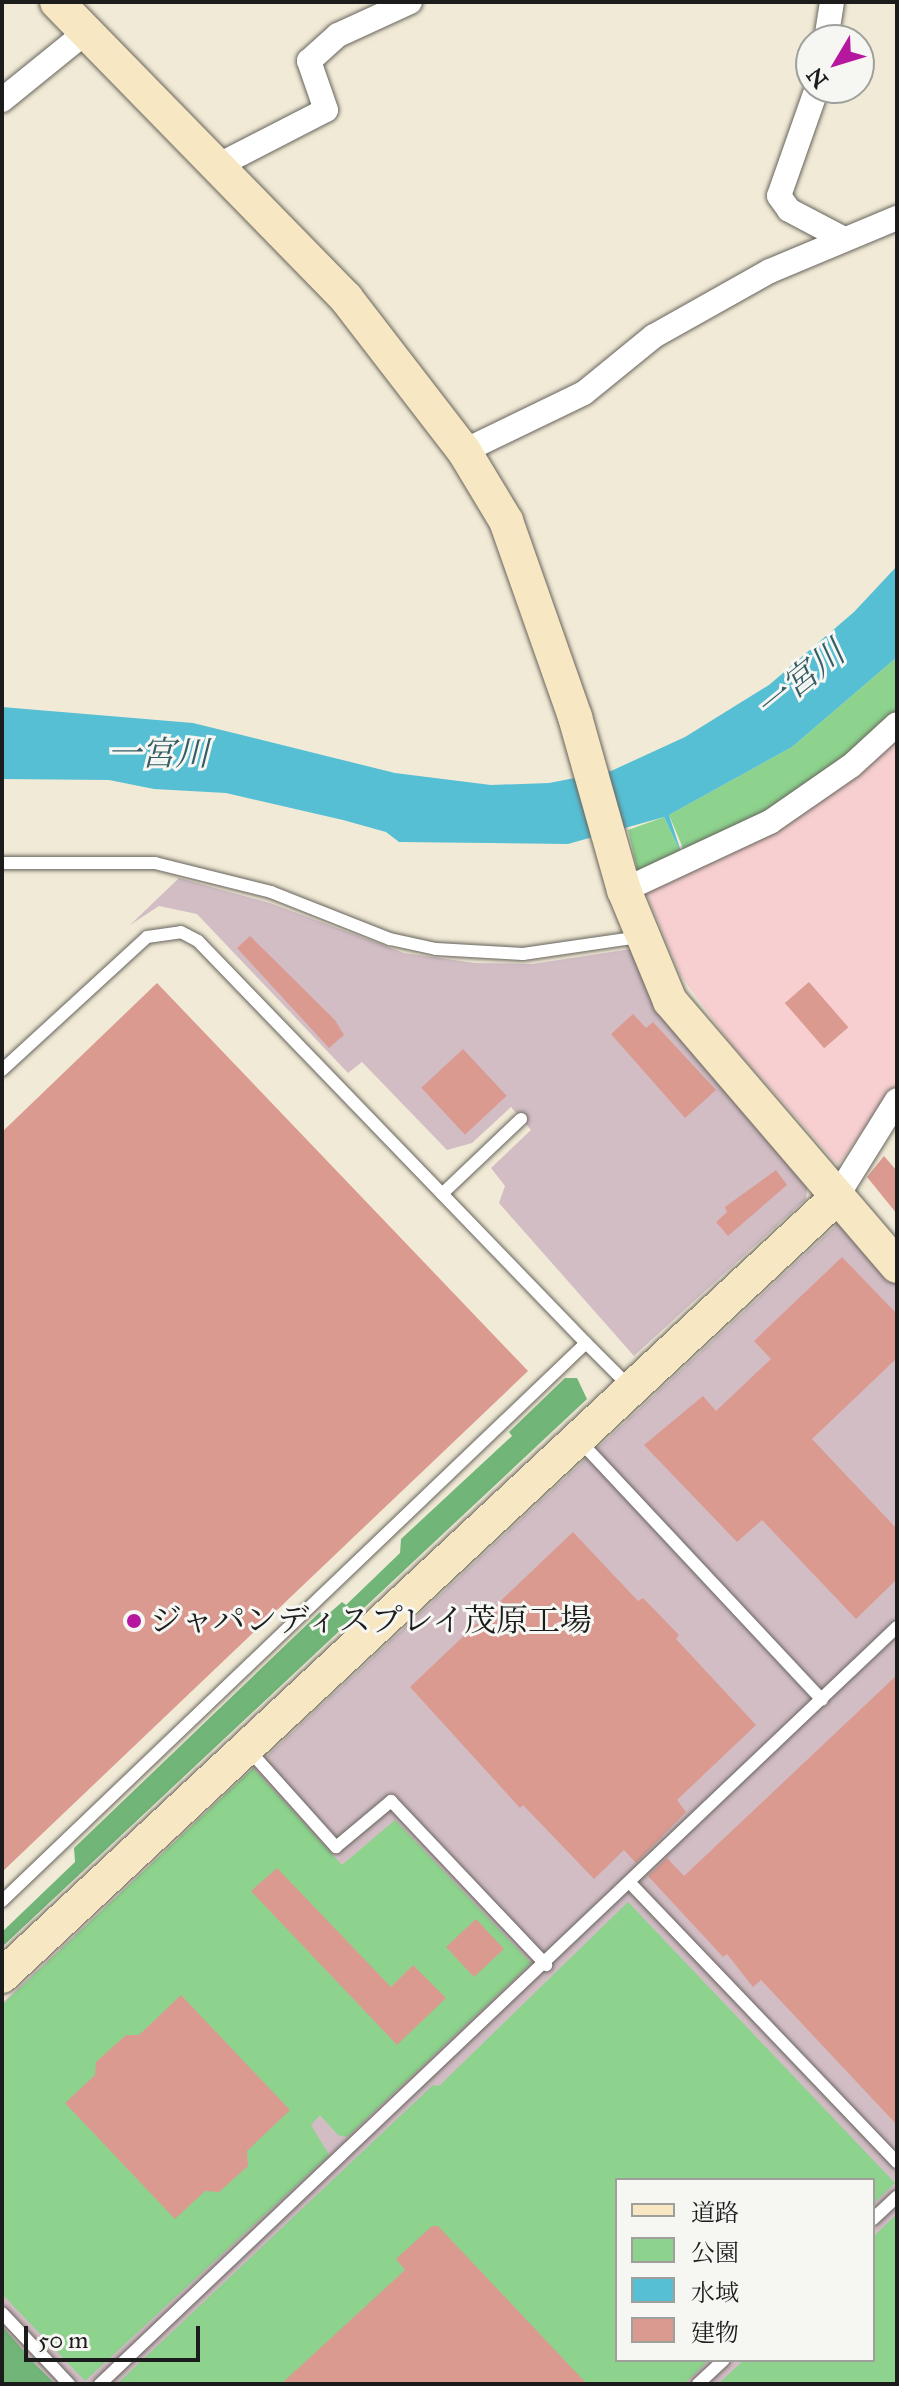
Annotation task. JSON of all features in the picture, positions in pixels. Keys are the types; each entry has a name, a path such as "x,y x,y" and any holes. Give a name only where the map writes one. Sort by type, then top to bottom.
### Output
{"street":[{"path":"57,2 346,298 464,451 506,521 575,717 623,886 670,1001 897,1266"},
{"path":"219,165 326,110 309,61 338,35 410,2"},
{"path":"829,24 832,2"},
{"path":"2,100 86,32"},
{"path":"811,104 779,196 789,210 844,239"},
{"path":"464,451 584,393 654,336 770,271 897,218"},
{"path":"623,886 770,822 851,766 897,724"},
{"path":"2,1976 629,1387 836,1198 897,1100"}],"lane":[{"path":"2,863 155,863 271,892 390,939 436,949 523,954 642,936"},
{"path":"2,1070 147,937 181,932 198,941 629,1387"},
{"path":"442,1194 521,1119"},
{"path":"2,1901 586,1343"},
{"path":"576,1437 822,1700"},
{"path":"100,2384 546,1965 897,1627"},
{"path":"246,1747 336,1847 391,1801 546,1965"},
{"path":"631,1884 897,2162"},
{"path":"875,2217 897,2197"},
{"path":"2,2313 69,2384"},
{"path":"698,2384 722,2362"}],"shaded area":[{"path":"897,735 897,1083 838,1165 728,1040 681,976 646,893"},
{"path":"179,878 270,903 404,953 475,963 532,964 631,949 808,1181 806,1199 634,1356 499,1203 505,1186 491,1168 531,1130 511,1107 472,1143 447,1150 362,1062 348,1073 197,914 159,906 130,925"},
{"path":"843,1219 897,1283 897,2384 2,2384 2,2003"}],"green space":[{"path":"897,657 897,713 820,780 748,825 685,853 669,815 792,747"},
{"path":"664,817 682,855 639,877 628,830"},
{"path":"565,1378 577,1378 587,1399 2,1947 2,1932 75,1862 74,1848 320,1612 325,1617 342,1602 346,1605 400,1553 401,1539 512,1436 509,1432"},
{"path":"253,1768 342,1865 395,1820 531,1963 347,2137 338,2135 320,2115 311,2125 329,2155 85,2381 2,2294 2,2005"},
{"path":"628,1902 895,2183 875,2202 875,2178 615,2178 615,2362 707,2362 684,2384 117,2384 433,2085 439,2086"},
{"path":"897,2214 897,2384 718,2384 742,2362 875,2362 875,2235"},
{"path":"2,2326 35,2364 55,2384 2,2384"}],"water":[{"name":"一宮川","path":"897,566 897,657 792,747 669,815 682,855 664,817 568,844 399,842 386,832 226,793 154,789 109,780 2,779 2,707 193,723 395,773 491,785 549,783 611,771 685,737 769,685 854,612"}],"building":[{"path":"250,936 335,1020 344,1035 329,1048 237,948"},
{"path":"809,982 848,1027 824,1048 785,1003"},
{"name":"ジャパンディスプレイ茂原工場","path":"157,983 528,1371 2,1872 2,1132"},
{"path":"633,1014 646,1028 653,1022 716,1090 685,1118 611,1034"},
{"path":"463,1049 507,1096 465,1135 421,1088"},
{"path":"884,1156 897,1171 897,1214 867,1177"},
{"path":"776,1170 787,1185 728,1236 716,1222 727,1212 725,1207"},
{"path":"842,1257 897,1314 897,1358 812,1439 897,1529 897,1579 856,1619 762,1520 737,1542 644,1445 703,1396 716,1411 771,1359 754,1341"},
{"path":"573,1532 638,1601 643,1598 679,1635 676,1639 756,1725 677,1800 686,1812 636,1863 624,1850 594,1879 523,1805 520,1808 410,1687"},
{"path":"897,1675 897,2125 761,1980 753,1987 727,1954 723,1957 648,1876 667,1858 684,1876"},
{"path":"277,1868 391,1987 413,1965 446,1998 397,2045 251,1891"},
{"path":"476,1919 504,1949 474,1977 446,1947"},
{"path":"181,1995 290,2110 247,2151 248,2166 219,2192 205,2191 175,2219 65,2103 95,2075 96,2062 126,2035 139,2035"},
{"path":"432,2226 438,2226 587,2384 281,2384 405,2270 396,2259"}],"place":[{"name":"ジャパンディスプレイ茂原工場","path":"134,1621"}]}
